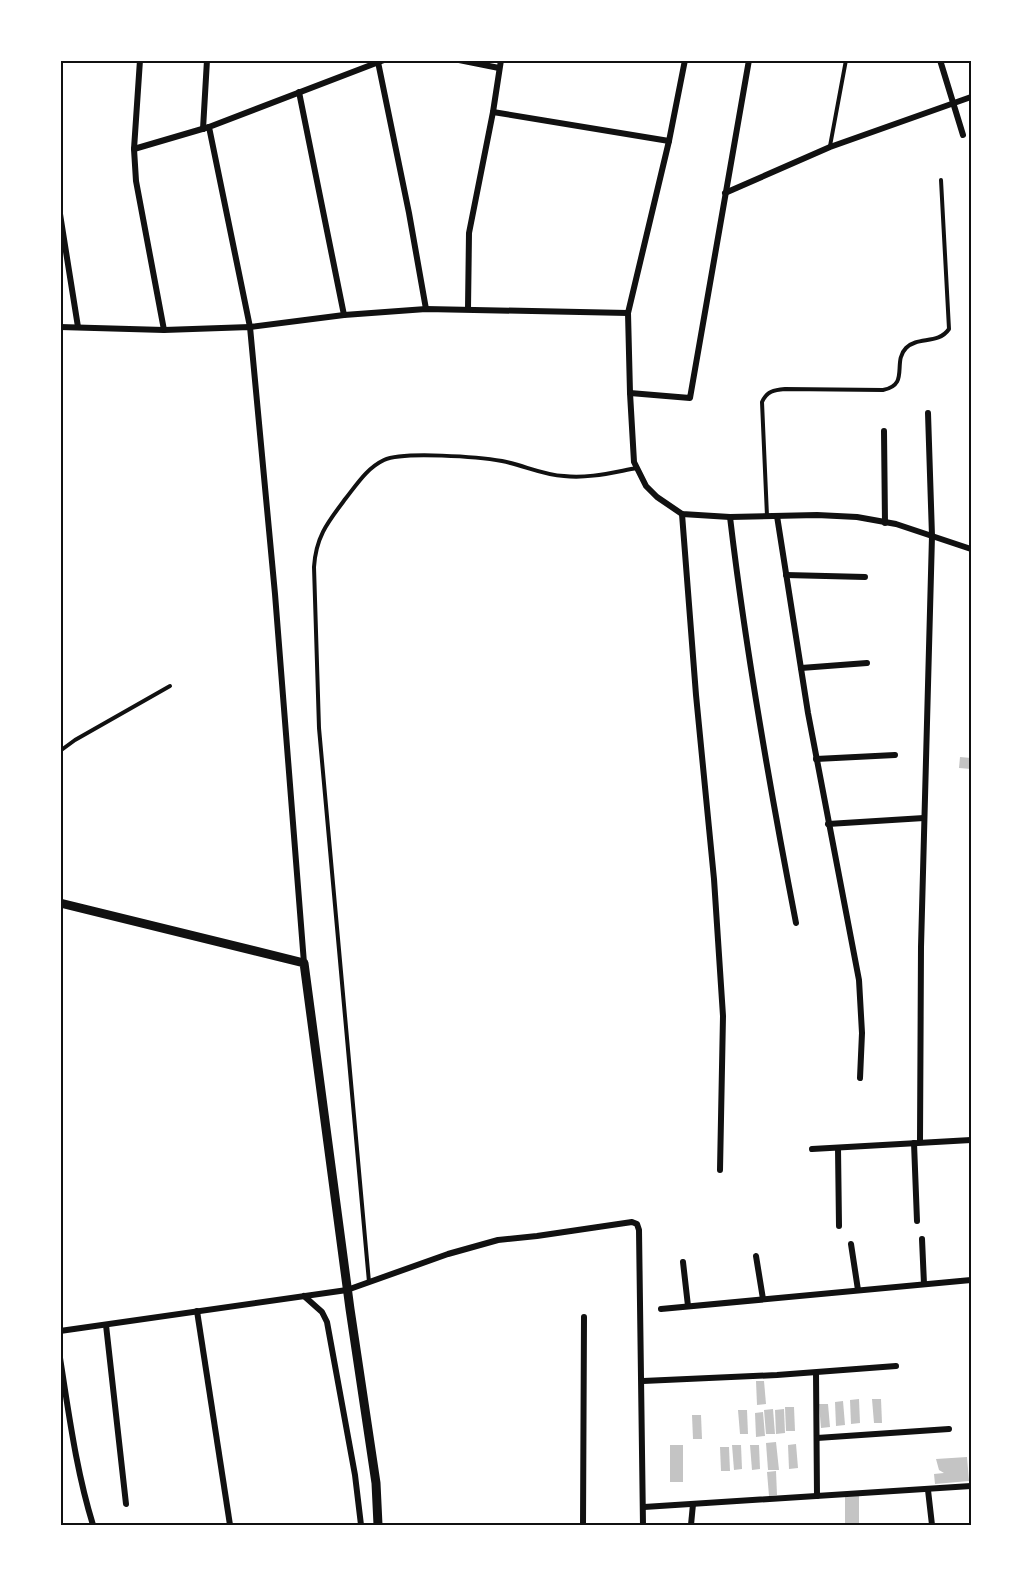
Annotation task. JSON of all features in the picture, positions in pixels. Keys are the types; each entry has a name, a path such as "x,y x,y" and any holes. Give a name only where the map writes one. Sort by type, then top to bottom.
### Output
{"street":[{"path":"140,60 134,149 136,181 164,330"},
{"path":"207,60 206,128 250,327 276,606 304,963 347,1290 376,1483 378,1525"},
{"path":"363,68 364,60"},
{"path":"459,60 499,68"},
{"path":"468,309 470,233 494,112 501,60"},
{"path":"685,60 669,141 628,313 634,462 646,486 657,497 682,514 730,517 817,515 857,517 885,522 971,549"},
{"path":"630,393 690,398 749,60"},
{"path":"940,60 963,135"},
{"path":"134,149 206,128 381,61 426,309"},
{"path":"299,92 344,315"},
{"path":"725,193 830,147 971,97"},
{"path":"494,112 669,141"},
{"path":"60,214 78,327"},
{"path":"60,327 164,330 250,327 344,315 426,309 628,313"},
{"path":"917,1221 924,818 932,536 928,414"},
{"path":"884,431 885,522"},
{"path":"682,514 721,975 723,1084 720,1170"},
{"path":"777,516 816,759 859,980 862,1033 860,1078"},
{"path":"730,517 738,587 796,923"},
{"path":"786,575 865,577"},
{"path":"801,668 867,663"},
{"path":"816,759 895,755"},
{"path":"828,824 924,818"},
{"path":"60,903 304,963"},
{"path":"813,1149 971,1140"},
{"path":"838,1148 839,1226"},
{"path":"60,1331 347,1290 448,1254 498,1240 632,1222 637,1224 639,1230 643,1381 643,1525"},
{"path":"922,1239 924,1284"},
{"path":"851,1244 858,1290"},
{"path":"756,1256 763,1299"},
{"path":"683,1262 688,1306"},
{"path":"661,1309 971,1280"},
{"path":"304,1296 322,1312 327,1323 362,1525"},
{"path":"197,1311 230,1525"},
{"path":"583,1525 584,1317"},
{"path":"106,1324 126,1504"},
{"path":"60,1358 72,1435 93,1525"},
{"path":"643,1381 896,1366"},
{"path":"816,1372 818,1496"},
{"path":"817,1438 949,1429"},
{"path":"644,1507 971,1486"},
{"path":"928,1490 932,1525"},
{"path":"691,1525 693,1504"}],"lane":[{"path":"830,147 846,60"},
{"path":"767,516 762,413 762,402 765,395 773,390 785,389 892,388 897,383 904,350 910,345 937,340 945,336 949,329 940,180"},
{"path":"369,1282 319,728 315,549 328,522 361,478 374,466 397,456 458,456 501,461 550,475 567,477 637,468"},
{"path":"60,751 170,686"}],"building":[{"path":"960,757 971,758 971,769 959,768"},
{"path":"756,1381 764,1381 766,1404 757,1405"},
{"path":"859,1399 860,1423 851,1424 850,1400"},
{"path":"872,1399 881,1399 882,1423 874,1423"},
{"path":"843,1401 845,1425 836,1426 835,1402"},
{"path":"819,1404 828,1404 830,1427 821,1428"},
{"path":"785,1407 794,1407 795,1431 786,1431"},
{"path":"773,1409 775,1434 766,1434 764,1410"},
{"path":"784,1409 785,1433 776,1434 775,1410"},
{"path":"738,1410 747,1410 748,1434 740,1434"},
{"path":"763,1412 765,1436 756,1437 755,1413"},
{"path":"692,1415 701,1415 702,1439 693,1439"},
{"path":"776,1442 779,1470 768,1470 766,1443"},
{"path":"796,1444 798,1468 789,1469 788,1445"},
{"path":"670,1445 683,1445 683,1482 670,1482"},
{"path":"732,1445 741,1445 742,1469 734,1470"},
{"path":"750,1445 759,1445 760,1469 752,1470"},
{"path":"720,1447 729,1447 730,1471 721,1471"},
{"path":"967,1457 969,1481 935,1484 934,1474 944,1473 939,1470 936,1459"},
{"path":"776,1471 777,1495 769,1496 767,1472"},
{"path":"845,1496 859,1496 859,1525 845,1525"}]}
